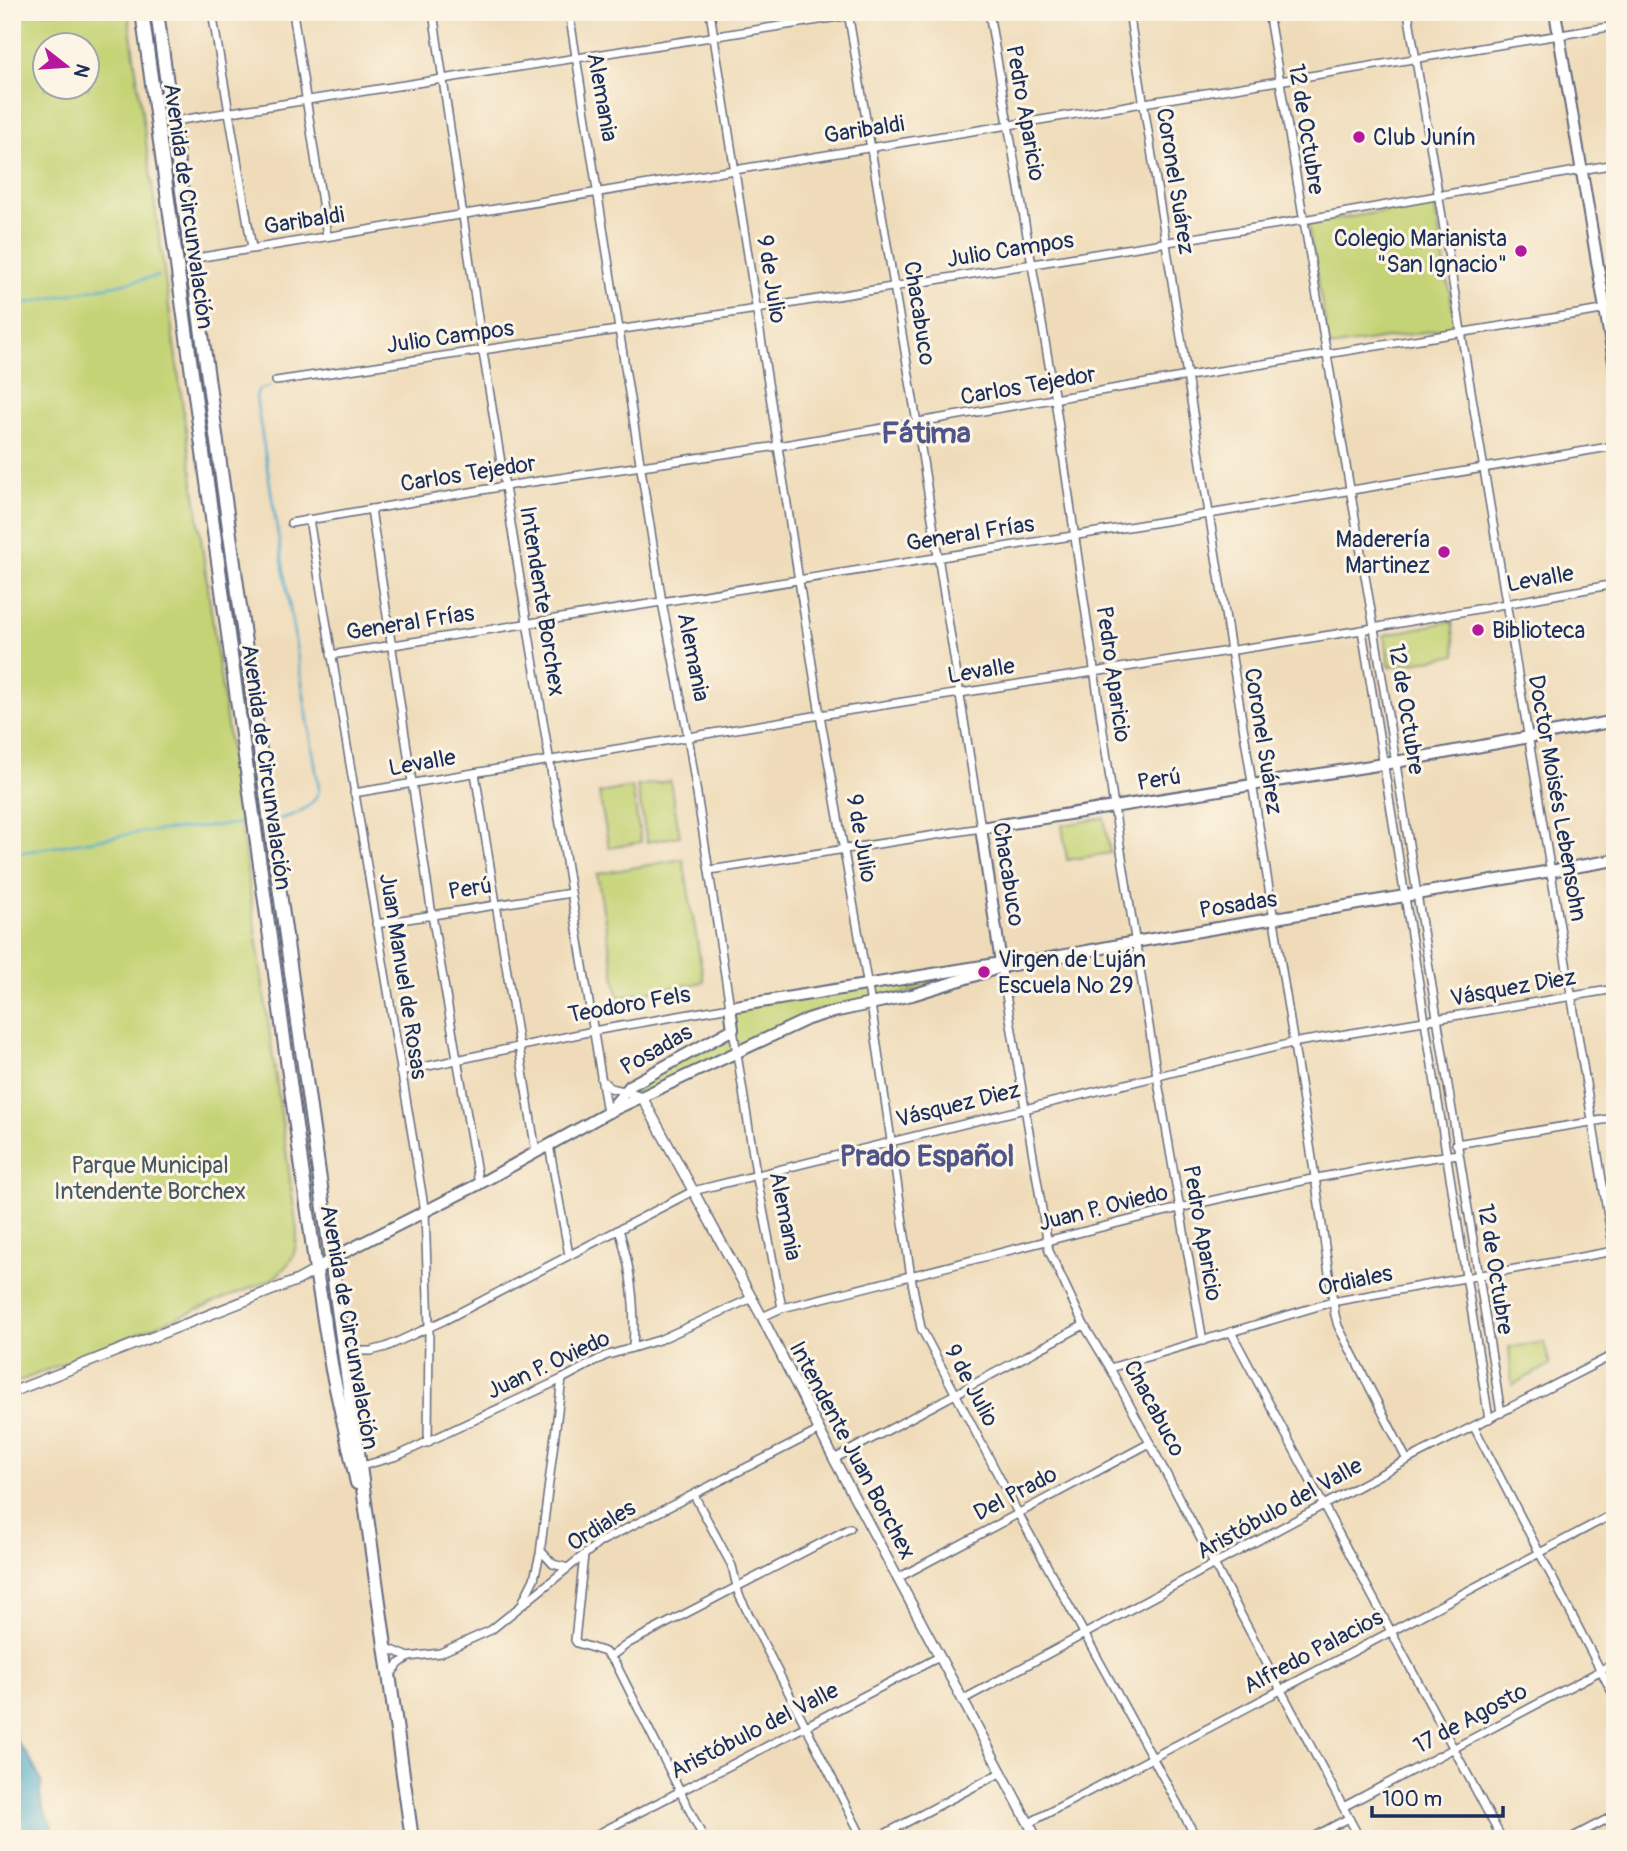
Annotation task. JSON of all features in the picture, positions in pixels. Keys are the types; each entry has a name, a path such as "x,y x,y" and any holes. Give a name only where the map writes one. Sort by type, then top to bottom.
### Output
{"highway":[{"name":"Avenida de Circunvalación","path":"142,12 316,1270 332,1370 368,1525"},
{"name":"Avenida de Circunvalación","path":"158,12 190,259 362,1466 412,1839"}],"main road":[{"path":"1555,12 1581,169 1610,309 1615,368"},
{"name":"Perú","path":"981,828 1396,762 1615,721"},
{"name":"Chacabuco","path":"981,828 1001,965"},
{"name":"Posadas","path":"868,985 1001,965 1615,860"},
{"name":"Posadas","path":"316,1270 331,1259 479,1184 607,1113 808,1019 912,995 1001,965"},
{"name":"Teodoro Fels","path":"730,1007 868,985"},
{"name":"Alemania","path":"730,1007 733,1029"},
{"name":"Posadas","path":"607,1113 624,1091 733,1029"}],"street":[{"path":"212,12 252,248"},
{"path":"293,12 327,236"},
{"name":"Intendente Borchex","path":"433,12 505,486 607,1113"},
{"name":"Alemania","path":"569,12 662,601 688,736 730,1007"},
{"name":"9 de Julio","path":"710,12 820,715 868,985 921,1328 1018,1513 1197,1839"},
{"path":"174,121 870,12"},
{"name":"Pedro Aparicio","path":"989,12 1055,400 1135,942 1203,1341"},
{"name":"Coronel Suárez","path":"1129,12 1315,1177 1332,1302 1338,1326 1407,1460"},
{"name":"12 de Octubre","path":"1268,12 1374,628 1501,1413"},
{"name":"Doctor Moisés Lebensohn","path":"1408,12 1614,1254"},
{"name":"Chacabuco","path":"848,14 917,423 981,828"},
{"name":"Garibaldi","path":"175,260 1615,26"},
{"name":"Julio Campos","path":"276,382 620,331 1032,265 1615,164"},
{"name":"Carlos Tejedor","path":"291,523 505,486 778,446 1188,376 1610,309"},
{"name":"General Frías","path":"331,655 1615,446"},
{"path":"371,509 432,915 479,1184"},
{"name":"Juan Manuel de Rosas","path":"309,519 425,1212 429,1327 428,1443"},
{"name":"Levalle","path":"354,793 959,692 1362,630 1615,584"},
{"name":"12 de Octubre","path":"1362,630 1489,1419"},
{"path":"475,773 536,1152"},
{"name":"Perú","path":"710,870 981,828"},
{"name":"Perú","path":"376,924 571,893"},
{"name":"Chacabuco","path":"1001,965 1049,1251 1084,1325 1110,1368 1360,1839"},
{"name":"Vásquez Diez","path":"343,1345 359,1351 386,1347 693,1191 756,1173 1292,1043 1615,989"},
{"name":"Teodoro Fels","path":"400,1072 593,1031 730,1007"},
{"name":"Alemania","path":"733,1029 756,1173 782,1308"},
{"path":"601,1079 610,1088 642,1097"},
{"name":"Intendente Juan Borchex","path":"642,1097 752,1298 834,1459 1037,1839"},
{"path":"1456,1144 1615,1118"},
{"path":"549,1145 569,1255"},
{"name":"Juan P. Oviedo","path":"762,1317 782,1308 1179,1208 1315,1177 1458,1154"},
{"path":"619,1229 632,1284 635,1321 633,1347"},
{"name":"Ordiales","path":"1110,1368 1332,1302 1614,1254"},
{"path":"12,1392 316,1270"},
{"name":"Juan P. Oviedo","path":"362,1466 428,1443 594,1361 668,1337 752,1298"},
{"path":"834,1459 1084,1325"},
{"name":"Pedro Aparicio","path":"1231,1332 1502,1839"},
{"name":"Aristóbulo del Valle","path":"964,1699 1407,1460 1615,1354"},
{"path":"519,1607 534,1579 541,1551 562,1379"},
{"path":"1474,1427 1615,1698"},
{"name":"Ordiales","path":"409,1657 440,1653 491,1630 600,1542 820,1430"},
{"name":"Del Prado","path":"898,1578 1150,1443"},
{"path":"694,1495 732,1566 737,1587 863,1839"},
{"name":"Alfredo Palacios","path":"1029,1823 1615,1513"},
{"path":"610,1657 629,1643 850,1528"},
{"path":"541,1551 553,1564 568,1567"},
{"path":"584,1555 575,1640 605,1652 616,1664 704,1839"},
{"path":"385,1647 409,1657"},
{"path":"389,1676 409,1657"},
{"name":"Aristóbulo del Valle","path":"588,1839 939,1657"},
{"name":"17 de Agosto","path":"1343,1807 1615,1663"},
{"path":"875,1839 1002,1772"},
{"path":"1569,1839 1615,1815"},
{"path":"1309,1839 1349,1818"}],"green space":[{"name":"Parque Municipal Intendente Borchex","path":"12,12 128,12 297,1230 292,1258 273,1279 12,1384"},
{"path":"1434,203 1456,327 1329,347 1308,224"},
{"path":"1452,621 1456,655 1390,667 1384,635"},
{"path":"670,781 680,836 647,842 637,786"},
{"path":"632,787 641,842 609,848 599,793"},
{"path":"1104,818 1110,853 1067,860 1062,825"},
{"path":"683,859 704,982 618,997 597,874"},
{"path":"977,968 978,974 808,1019 642,1097 624,1091 733,1029 730,1007"},
{"path":"1544,1342 1550,1365 1512,1385 1509,1347"}],"water":[{"path":"12,1722 17,1742 29,1757 42,1782 42,1806 58,1839 12,1839"}],"waterway":[{"path":"12,306 159,276"},
{"path":"271,386 258,390 256,398 319,789 314,801 309,805 280,819"},
{"path":"12,854 142,832 247,823"}],"place":[{"name":"Club Junín","path":"1359,137"},
{"name":"Colegio Marianista \"San Ignacio\"","path":"1521,251"},
{"name":"Maderería Martinez","path":"1444,552"},
{"name":"Biblioteca","path":"1478,630"},
{"name":"Virgen de Luján Escuela Nº 29","path":"984,972"}],"district":[{"name":"Fátima","path":"926,433"},
{"name":"Prado Español","path":"927,1156"}]}
